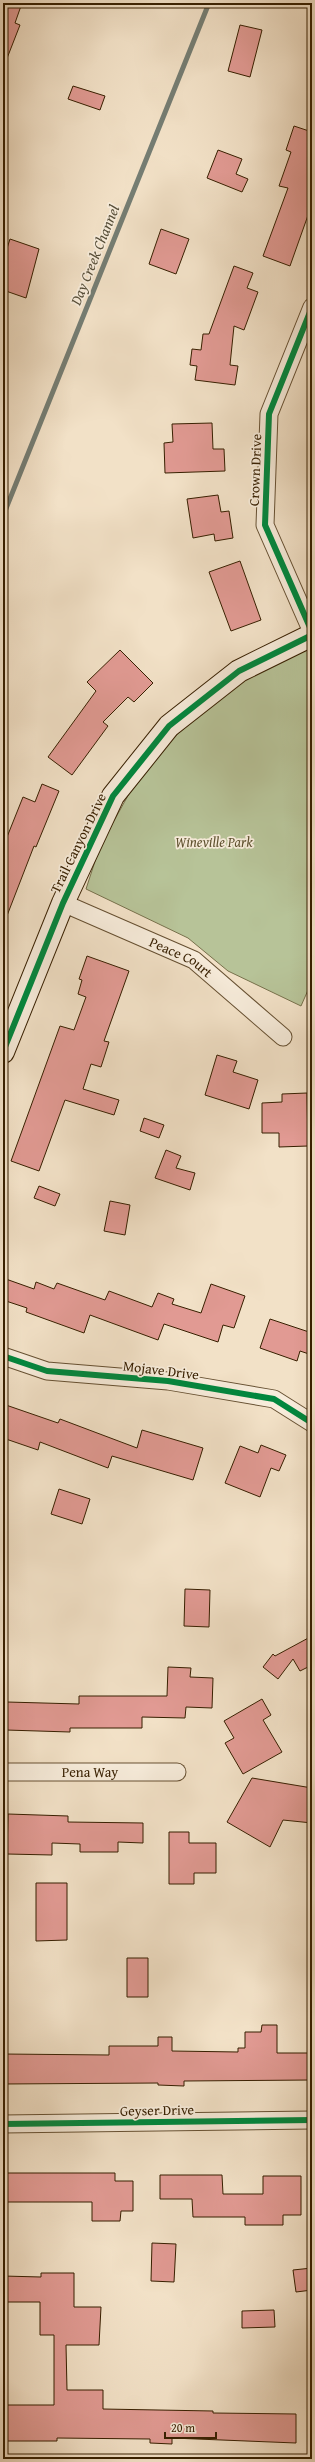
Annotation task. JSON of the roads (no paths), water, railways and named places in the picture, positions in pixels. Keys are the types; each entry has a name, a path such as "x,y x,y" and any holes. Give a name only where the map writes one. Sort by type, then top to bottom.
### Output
{"street":[{"name":"Crown Drive","path":"312,307 269,414 265,525 312,632"},
{"name":"Trail Canyon Drive","path":"3,1052 62,903 113,796 169,726 239,671 312,635"},
{"name":"Peace Court","path":"62,903 194,960 283,1037"},
{"name":"Mojave Drive","path":"3,1356 47,1371 168,1381 274,1399 312,1423"},
{"name":"Pena Way","path":"3,1772 177,1772"},
{"name":"Geyser Drive","path":"3,2124 312,2120"}],"waterway":[{"name":"Day Creek Channel","path":"3,516 209,3"}],"park label":[{"name":"Wineville Park","path":"214,842"}]}
